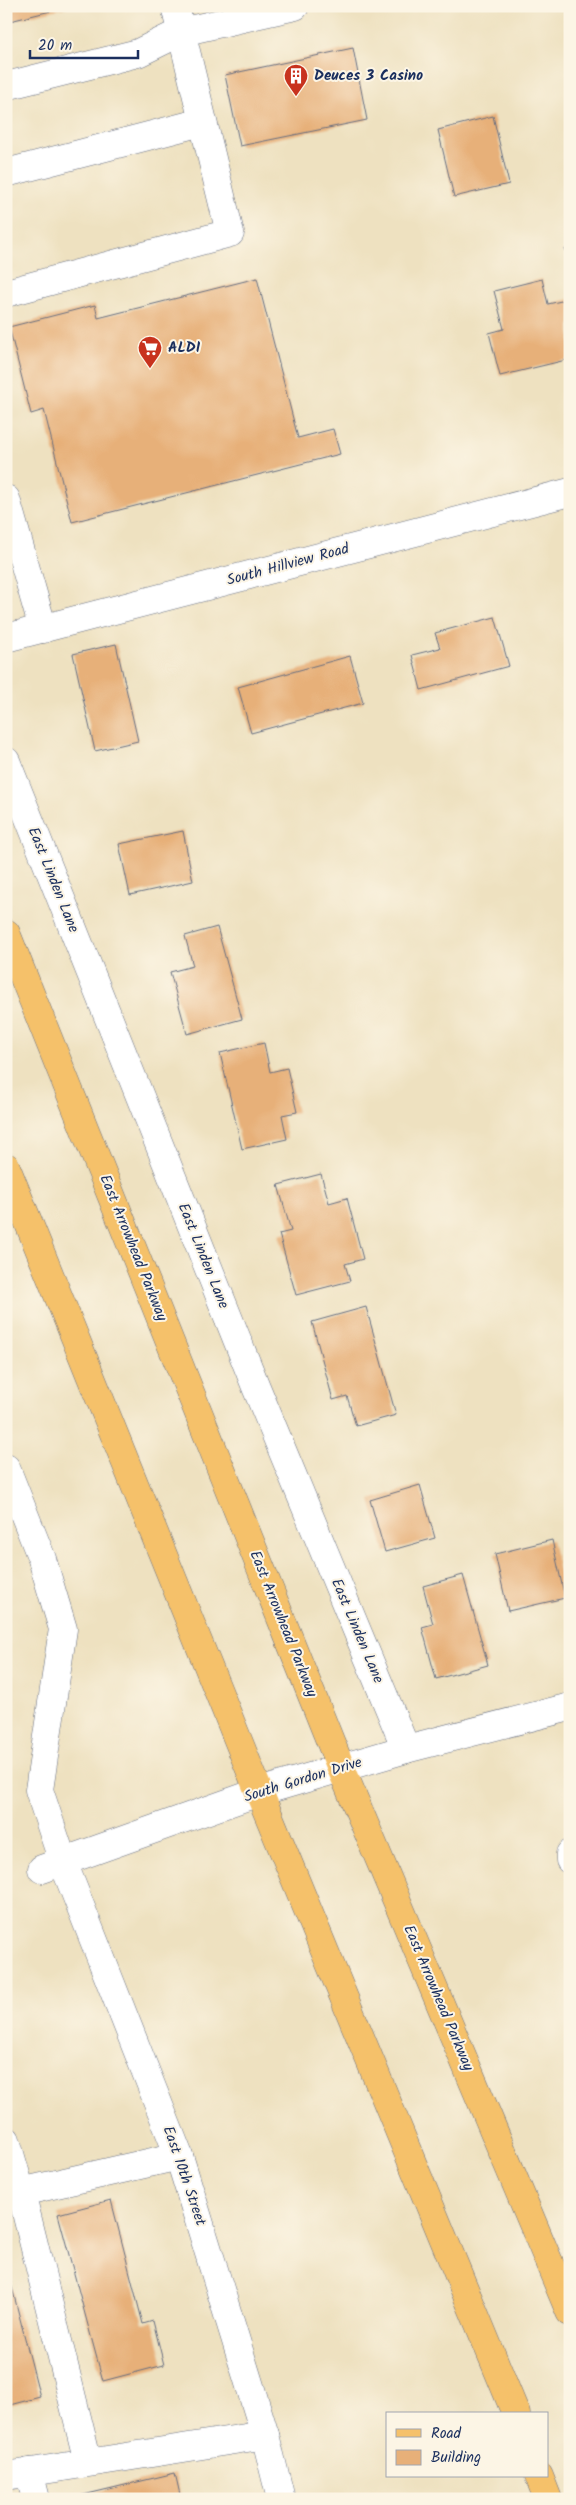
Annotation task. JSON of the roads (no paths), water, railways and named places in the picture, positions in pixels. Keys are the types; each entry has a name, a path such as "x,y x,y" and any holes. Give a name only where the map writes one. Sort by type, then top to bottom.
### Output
{"main road":[{"name":"East Arrowhead Parkway","path":"6,933 341,1768 570,2312"},
{"path":"6,1167 259,1792 515,2412"},
{"path":"540,2478 548,2499"}],"street":[{"path":"6,293 230,233 175,6"},
{"path":"6,86 138,53 181,32 295,6"},
{"path":"6,173 202,122"},
{"name":"South Hillview Road","path":"6,638 570,492"},
{"path":"6,499 43,629"},
{"name":"East Linden Lane","path":"6,761 252,1378 406,1749"},
{"name":"East 10th Street","path":"6,1468 42,1559 64,1630 38,1790 53,1866 180,2156 265,2435 281,2499"},
{"name":"South Gordon Drive","path":"53,1866 259,1792 406,1749 570,1707"},
{"path":"570,1854 570,1860"},
{"path":"6,2140 14,2194 88,2462"},
{"path":"14,2194 180,2156"},
{"path":"36,2499 18,2474 265,2435"}],"place":[{"name":"Deuces 3 Casino","path":"296,97"},
{"name":"ALDI","path":"150,369"}]}
